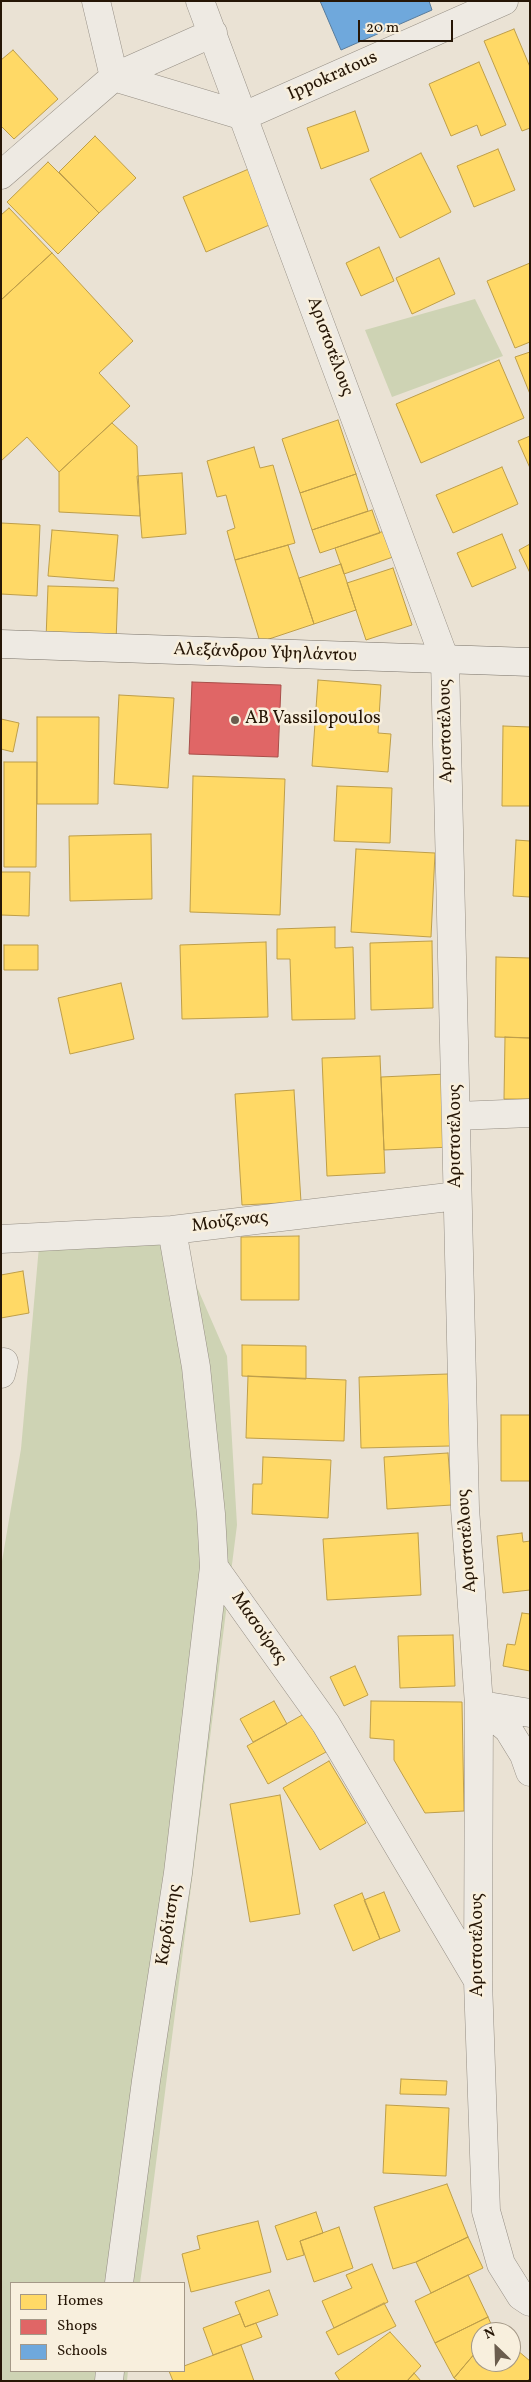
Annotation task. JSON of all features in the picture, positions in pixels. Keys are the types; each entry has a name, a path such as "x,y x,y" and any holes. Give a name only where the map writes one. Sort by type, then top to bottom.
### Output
{"street":[{"path":"96,1 114,77"},
{"name":"Αριστοτέλους","path":"200,1 446,660 465,1508 479,1705 478,1981 486,2211 501,2264 526,2299"},
{"name":"Ippokratous","path":"244,116 504,1"},
{"path":"1,175 114,77 213,33"},
{"path":"114,77 244,116"},
{"name":"Αλεξάνδρου Υψηλάντου","path":"1,644 530,662"},
{"path":"457,1116 530,1113"},
{"name":"Μούζενας","path":"1,1239 172,1230 457,1196"},
{"path":"172,1230 196,1367 211,1514 214,1567"},
{"name":"Μασούρας","path":"214,1567 326,1724 478,1981"},
{"name":"Καρδίτσης","path":"120,2282 146,2081 178,1873 214,1567"},
{"path":"479,1705 530,1713"},
{"path":"479,1705 508,1728 524,1755 530,1772"}],"green space":[{"path":"475,299 503,356 392,397 365,330"},
{"path":"172,1230 184,1257 191,1257 190,1271 227,1356 237,1525 140,2282 10,2282 10,2372 128,2372 127,2381 1,2381 1,1567 21,1449 40,1235"}],"building: Homes":[{"path":"514,29 530,67 530,128 522,131 484,41"},
{"path":"13,50 58,99 14,139 1,126 1,60"},
{"path":"479,62 506,125 481,136 477,125 451,136 429,84"},
{"path":"355,111 369,151 321,169 307,128"},
{"path":"95,136 136,178 99,213 59,172"},
{"path":"498,149 515,190 474,207 457,166"},
{"path":"421,153 451,212 400,238 370,179"},
{"path":"48,162 99,213 58,254 7,202"},
{"path":"258,165 281,220 206,252 183,197"},
{"path":"9,208 52,253 1,300 1,215"},
{"path":"379,247 394,281 361,296 346,263"},
{"path":"52,253 133,341 99,373 130,406 59,472 27,437 1,461 1,300"},
{"path":"439,258 455,294 412,314 396,278"},
{"path":"530,263 530,342 515,348 487,281"},
{"path":"530,352 530,394 515,357"},
{"path":"499,360 524,418 421,463 396,404"},
{"path":"338,420 356,474 300,493 282,439"},
{"path":"112,423 137,446 140,516 59,512 59,472"},
{"path":"530,436 530,468 518,441"},
{"path":"254,447 260,468 273,465 295,543 235,560 227,531 235,528 226,495 217,497 207,461"},
{"path":"502,467 518,504 453,533 436,495"},
{"path":"182,473 186,534 142,538 137,476"},
{"path":"356,474 368,511 312,530 300,493"},
{"path":"372,510 380,533 320,553 312,530"},
{"path":"1,523 40,525 37,596 1,594"},
{"path":"52,530 118,535 114,581 48,576"},
{"path":"384,531 393,557 344,574 335,548"},
{"path":"502,534 516,568 472,587 457,553"},
{"path":"530,544 530,573 519,550"},
{"path":"288,545 314,624 260,642 235,560"},
{"path":"341,564 356,610 314,624 299,578"},
{"path":"393,568 412,625 366,640 347,583"},
{"path":"48,586 118,588 116,642 46,639"},
{"path":"318,680 381,685 378,733 391,734 388,772 312,766"},
{"path":"119,695 174,698 168,788 114,784"},
{"path":"37,717 99,717 98,804 37,804"},
{"path":"1,719 19,723 13,752 1,749"},
{"path":"503,726 530,727 530,806 502,806"},
{"path":"4,762 37,762 36,867 4,867"},
{"path":"193,776 285,779 280,915 190,912"},
{"path":"337,786 392,788 390,843 334,841"},
{"path":"151,834 152,899 70,901 69,836"},
{"path":"516,840 530,841 530,897 513,896"},
{"path":"356,849 435,853 431,937 351,932"},
{"path":"1,872 30,872 29,916 1,915"},
{"path":"335,927 335,948 353,947 355,1019 292,1020 290,959 277,959 277,929"},
{"path":"432,941 433,1008 371,1010 370,943"},
{"path":"266,942 268,1017 182,1019 180,945"},
{"path":"4,945 38,945 38,970 4,970"},
{"path":"496,957 530,958 530,1038 495,1037"},
{"path":"121,983 134,1039 70,1054 58,998"},
{"path":"505,1037 530,1038 530,1099 504,1099"},
{"path":"380,1056 385,1173 327,1176 322,1058"},
{"path":"447,1074 451,1147 384,1150 381,1077"},
{"path":"294,1090 301,1202 242,1205 235,1094"},
{"path":"299,1236 299,1300 241,1300 241,1237"},
{"path":"23,1271 29,1313 1,1318 1,1275"},
{"path":"242,1345 306,1346 306,1379 242,1376"},
{"path":"448,1374 450,1446 361,1448 359,1377"},
{"path":"248,1376 346,1380 344,1441 246,1438"},
{"path":"501,1415 530,1415 530,1481 501,1481"},
{"path":"448,1453 452,1505 387,1509 384,1457"},
{"path":"263,1457 331,1460 328,1518 252,1514 253,1484 262,1484"},
{"path":"418,1533 421,1595 327,1600 323,1539"},
{"path":"522,1533 523,1542 530,1541 530,1590 503,1593 497,1536"},
{"path":"522,1613 530,1614 530,1671 503,1666 507,1644 515,1645"},
{"path":"453,1635 455,1686 400,1688 398,1636"},
{"path":"355,1666 368,1695 344,1706 330,1677"},
{"path":"274,1701 287,1724 253,1742 240,1719"},
{"path":"371,1701 462,1702 464,1811 425,1813 394,1760 394,1740 370,1738"},
{"path":"304,1714 326,1752 268,1784 247,1746"},
{"path":"329,1761 366,1823 320,1850 283,1788"},
{"path":"280,1795 300,1914 250,1922 230,1804"},
{"path":"384,1892 400,1931 380,1939 364,1900"},
{"path":"362,1893 380,1939 353,1951 334,1905"},
{"path":"401,2079 447,2081 446,2095 400,2094"},
{"path":"386,2105 449,2108 446,2176 383,2173"},
{"path":"447,2184 468,2237 416,2262 393,2269 374,2207"},
{"path":"316,2212 323,2233 300,2241 304,2255 287,2260 275,2226"},
{"path":"258,2221 271,2272 191,2292 182,2254 200,2249 197,2236"},
{"path":"339,2227 353,2268 314,2282 300,2241"},
{"path":"468,2237 483,2268 431,2293 416,2262"},
{"path":"372,2264 388,2302 334,2328 322,2301 352,2288 346,2275"},
{"path":"468,2275 488,2317 478,2322 471,2322 471,2325 435,2343 415,2301"},
{"path":"269,2290 278,2315 245,2327 235,2302"},
{"path":"384,2303 396,2326 338,2355 326,2332"},
{"path":"240,2314 245,2327 256,2323 262,2337 213,2355 203,2328"},
{"path":"488,2317 490,2322 478,2322"},
{"path":"471,2325 471,2358 454,2378 435,2343"},
{"path":"390,2332 421,2366 407,2381 340,2381 335,2373"},
{"path":"241,2345 254,2381 173,2381 169,2372 185,2372 185,2366"},
{"path":"521,2353 530,2361 530,2378 527,2381 458,2381 454,2378 471,2358 471,2372 521,2372"},
{"path":"414,2373 421,2381 407,2381"}],"building: Shops":[{"name":"AB Vassilopoulos","path":"192,682 281,685 278,757 189,754"}],"building: Schools":[{"path":"320,1 429,1 432,10 341,50"}],"place":[{"name":"AB Vassilopoulos","path":"235,720"}]}
